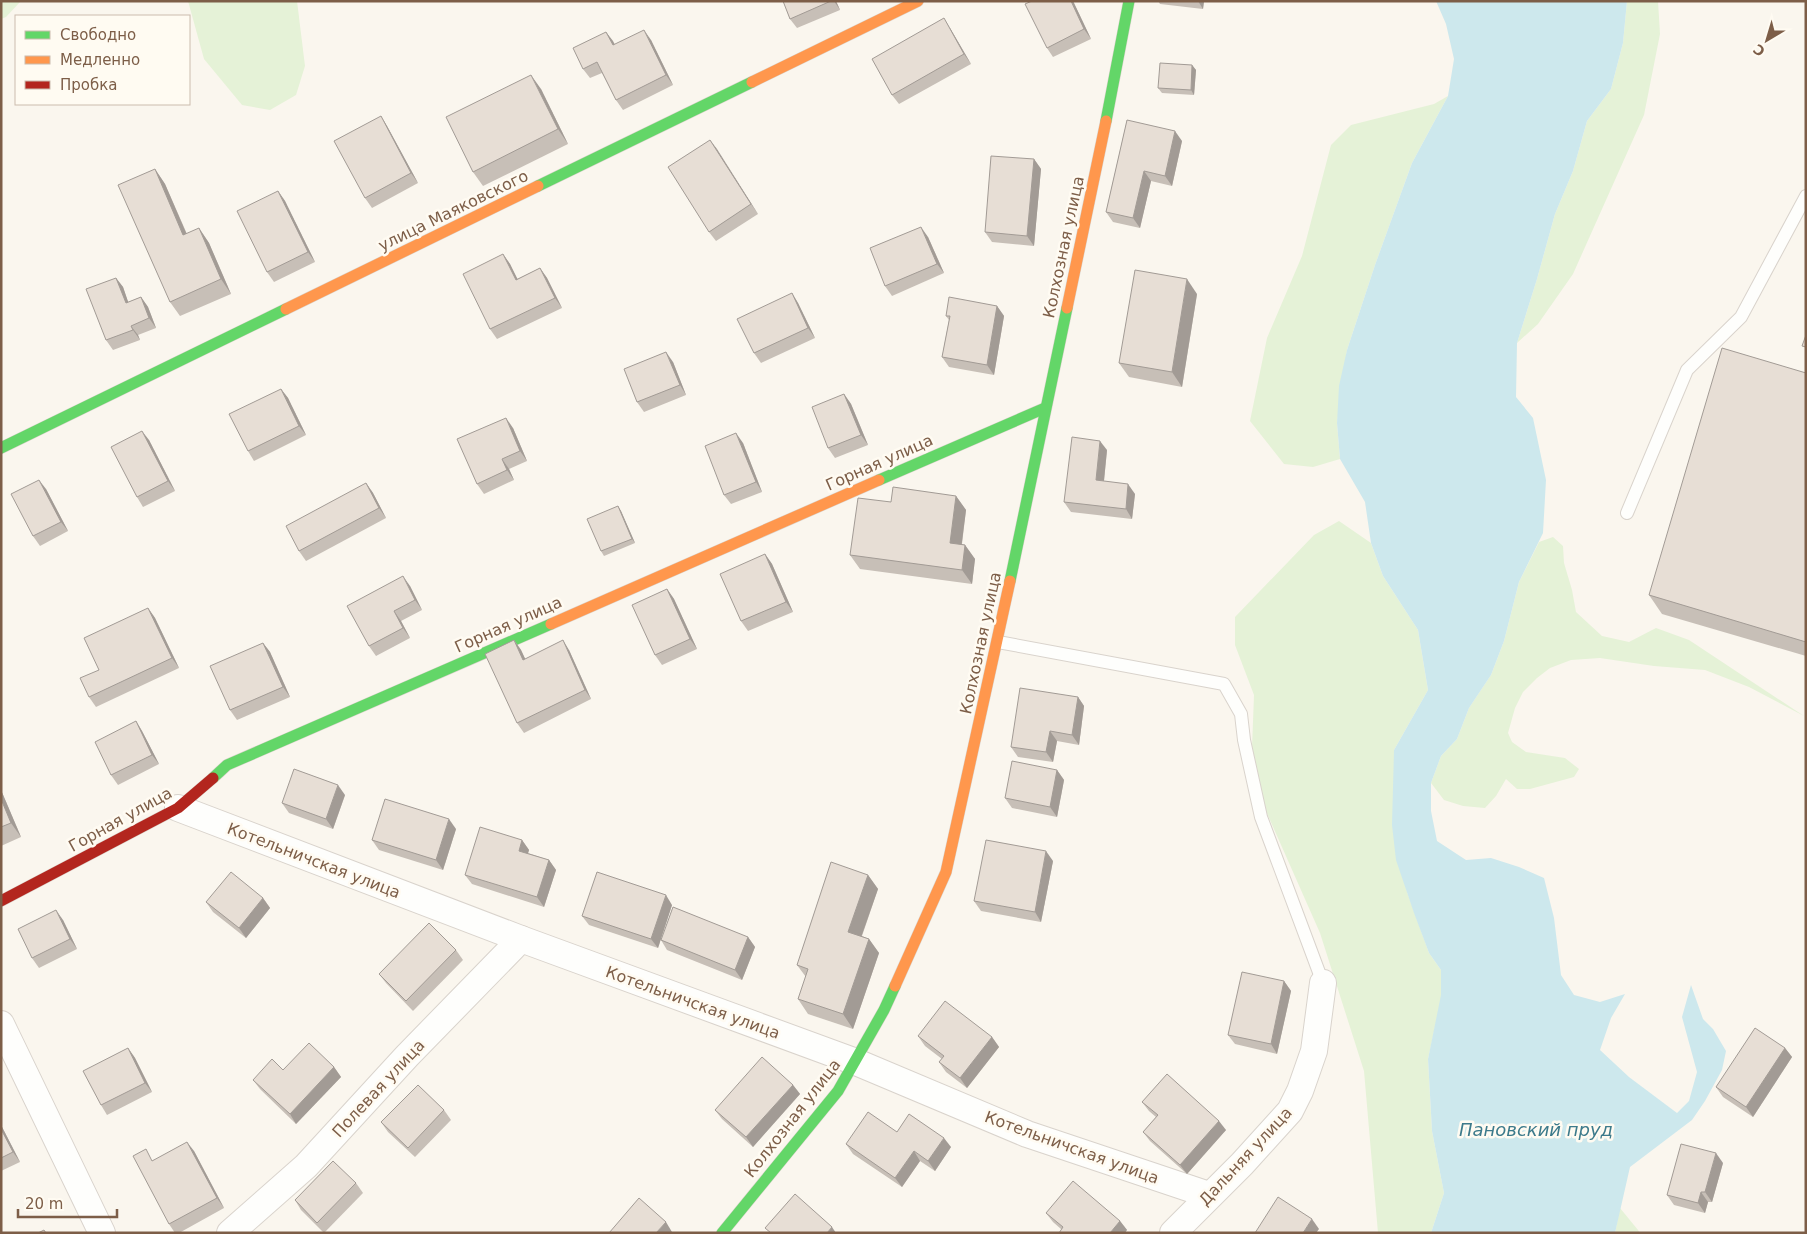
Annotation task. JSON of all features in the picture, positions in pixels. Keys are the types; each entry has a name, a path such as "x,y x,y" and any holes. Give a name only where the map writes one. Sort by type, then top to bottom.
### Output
{"street":[{"name":"улица Маяковского","path":"1,448 918,1"},
{"name":"Колхозная улица","path":"722,1233 838,1091 856,1062 884,1010 946,872 998,642 1045,408 1096,172 1129,1"},
{"name":"Горная улица","path":"1,900 178,808 227,764 1045,408"},
{"name":"Котельничская улица","path":"178,808 521,939 856,1062 1028,1134 1209,1195"},
{"name":"Полевая улица","path":"230,1233 306,1166 407,1056 521,939"},
{"name":"Дальняя улица","path":"1173,1233 1242,1164 1290,1111 1297,1098 1314,1051 1323,983"},
{"path":"1,1024 102,1233"}],"lane":[{"path":"1627,513 1687,370 1742,317 1806,196"},
{"path":"998,642 1224,684 1241,714 1244,740 1262,817 1323,983"}],"green space":[{"path":"1,1 21,1 6,17 1,19"},
{"path":"188,1 297,1 305,66 296,95 270,110 242,105 204,59"},
{"path":"1627,1 1658,1 1660,34 1644,115 1573,274 1538,324 1517,343 1555,214 1573,171 1587,121 1611,89 1623,43"},
{"path":"1448,96 1412,163 1347,350 1337,423 1340,459 1313,467 1284,464 1250,421 1267,338 1302,256 1331,145 1351,125 1434,104"},
{"path":"1339,521 1371,543 1383,576 1418,630 1428,690 1394,750 1407,892 1429,953 1441,970 1442,995 1428,1059 1432,1131 1444,1193 1431,1233 1378,1233 1364,1071 1320,933 1262,802 1252,748 1254,695 1235,645 1235,617 1314,535"},
{"path":"1553,537 1563,546 1564,563 1576,612 1602,636 1629,642 1656,628 1689,640 1804,716 1749,687 1705,670 1654,666 1600,658 1571,660 1550,668 1523,692 1515,708 1508,733 1512,742 1526,752 1565,758 1579,769 1574,777 1530,789 1517,789 1506,779 1496,796 1485,808 1463,806 1444,800 1431,783 1441,756 1457,739 1469,708 1491,675 1504,641 1519,582 1539,542"},
{"path":"1620,1208 1638,1230 1640,1233 1615,1233"}],"water":[{"name":"Пановский пруд","path":"1436,1 1627,1 1623,43 1611,89 1587,121 1573,171 1555,214 1517,343 1516,397 1533,418 1546,480 1543,533 1519,582 1504,641 1491,675 1469,708 1457,739 1441,756 1431,783 1431,811 1437,841 1466,860 1491,858 1544,878 1554,918 1561,975 1574,995 1600,1002 1625,994 1611,1018 1600,1050 1629,1077 1677,1113 1689,1101 1697,1072 1682,1017 1691,985 1703,1019 1713,1029 1726,1051 1722,1070 1692,1120 1630,1167 1615,1233 1431,1233 1444,1193 1432,1131 1428,1059 1441,995 1441,970 1429,953 1396,860 1392,825 1394,750 1428,690 1418,630 1383,576 1371,543 1365,502 1340,459 1337,423 1339,386 1347,350 1375,265 1412,163 1448,96 1454,59 1446,24"}],"building":[{"path":"783,1 831,1 790,19"},
{"path":"1032,1 1071,1 1084,29 1047,48 1025,4"},
{"path":"944,18 964,54 892,95 872,59"},
{"path":"644,30 666,75 616,100 597,62 583,69 573,48 606,32 613,45"},
{"path":"1160,63 1192,65 1191,90 1158,88"},
{"path":"531,75 558,129 473,172 446,117"},
{"path":"381,116 411,173 365,198 334,141"},
{"path":"1127,120 1175,131 1165,176 1144,171 1133,218 1106,212"},
{"path":"710,140 751,204 709,232 668,167"},
{"path":"991,156 1034,159 1027,236 985,232"},
{"path":"155,169 183,235 199,228 221,279 170,302 118,185"},
{"path":"278,191 308,252 267,272 237,211"},
{"path":"921,227 937,264 885,286 870,248"},
{"path":"503,254 516,280 540,268 555,298 490,329 463,274"},
{"path":"1135,270 1187,279 1172,372 1119,363"},
{"path":"116,278 126,303 141,297 149,318 131,326 133,330 106,340 86,289"},
{"path":"792,293 808,328 754,353 737,319"},
{"path":"949,297 997,306 987,365 942,357 950,316 946,316"},
{"path":"1806,335 1806,347 1802,346"},
{"path":"1722,348 1806,373 1806,642 1649,595"},
{"path":"666,352 680,385 637,402 624,369"},
{"path":"281,389 299,426 248,451 229,414"},
{"path":"844,394 861,435 828,448 812,407"},
{"path":"506,418 520,451 502,459 507,470 477,484 457,439"},
{"path":"142,431 168,481 137,497 111,447"},
{"path":"736,433 756,482 724,495 705,446"},
{"path":"1072,437 1100,441 1096,480 1128,484 1126,509 1064,502"},
{"path":"39,480 61,522 33,536 11,494"},
{"path":"366,483 379,508 299,551 286,526"},
{"path":"893,487 956,496 950,543 965,545 962,570 850,555 858,498 891,502"},
{"path":"618,506 632,539 601,551 587,519"},
{"path":"765,554 786,602 741,621 720,574"},
{"path":"403,576 415,600 394,611 403,628 369,646 347,606"},
{"path":"667,589 690,639 655,655 632,605"},
{"path":"148,608 172,658 89,697 80,678 99,670 84,638"},
{"path":"514,640 523,660 563,640 585,690 517,723 485,654"},
{"path":"263,643 283,687 230,710 210,666"},
{"path":"1020,688 1078,697 1072,735 1050,731 1046,752 1011,747"},
{"path":"136,721 152,755 111,775 95,742"},
{"path":"1012,761 1057,770 1050,807 1005,798"},
{"path":"294,769 338,785 326,819 282,803"},
{"path":"1,799 11,823 1,827"},
{"path":"385,799 449,819 436,860 372,840"},
{"path":"480,827 522,840 519,851 549,860 537,897 465,875"},
{"path":"986,840 1046,851 1035,912 974,901"},
{"path":"831,862 868,875 848,932 869,939 843,1014 798,999 808,969 797,965"},
{"path":"231,872 263,898 239,928 206,902"},
{"path":"597,872 666,895 651,939 582,916"},
{"path":"673,907 748,937 735,970 661,940"},
{"path":"56,910 70,939 32,958 18,929"},
{"path":"429,923 456,950 406,1001 379,974"},
{"path":"1242,972 1284,981 1271,1044 1228,1035"},
{"path":"945,1001 992,1037 960,1078 939,1062 944,1056 918,1036"},
{"path":"1755,1028 1785,1048 1746,1107 1716,1087"},
{"path":"309,1043 334,1067 290,1114 253,1080 272,1059 283,1070"},
{"path":"128,1048 145,1083 101,1105 83,1071"},
{"path":"762,1057 793,1085 746,1137 715,1110"},
{"path":"1167,1074 1219,1121 1180,1165 1143,1132 1158,1115 1142,1102"},
{"path":"418,1085 444,1110 408,1148 381,1122"},
{"path":"868,1112 897,1132 909,1114 944,1138 928,1161 914,1151 895,1178 846,1144"},
{"path":"1,1129 13,1152 1,1158"},
{"path":"187,1142 217,1198 169,1224 133,1156 146,1149 152,1161"},
{"path":"1681,1144 1716,1153 1705,1192 1701,1192 1698,1203 1667,1195"},
{"path":"333,1161 356,1183 317,1223 295,1200"},
{"path":"1073,1181 1120,1221 1110,1233 1059,1233 1063,1227 1046,1213"},
{"path":"795,1194 832,1227 827,1233 771,1233 765,1228"},
{"path":"1278,1197 1312,1219 1303,1233 1255,1233"},
{"path":"639,1198 666,1222 656,1233 609,1233"}],"traffic: fast":[{"path":"1106,121 1129,1"},
{"path":"538,186 752,82"},
{"path":"1010,581 1067,308"},
{"path":"1,448 286,309"},
{"path":"879,480 1045,408"},
{"path":"213,778 227,765 551,624"},
{"path":"722,1233 838,1091 884,1010 895,986"}],"traffic: slow":[{"path":"752,82 918,1"},
{"path":"1067,308 1106,121"},
{"path":"286,309 538,186"},
{"path":"551,624 879,480"},
{"path":"895,986 946,872 1010,581"}],"traffic: jam":[{"path":"1,901 178,808 213,778"}]}
